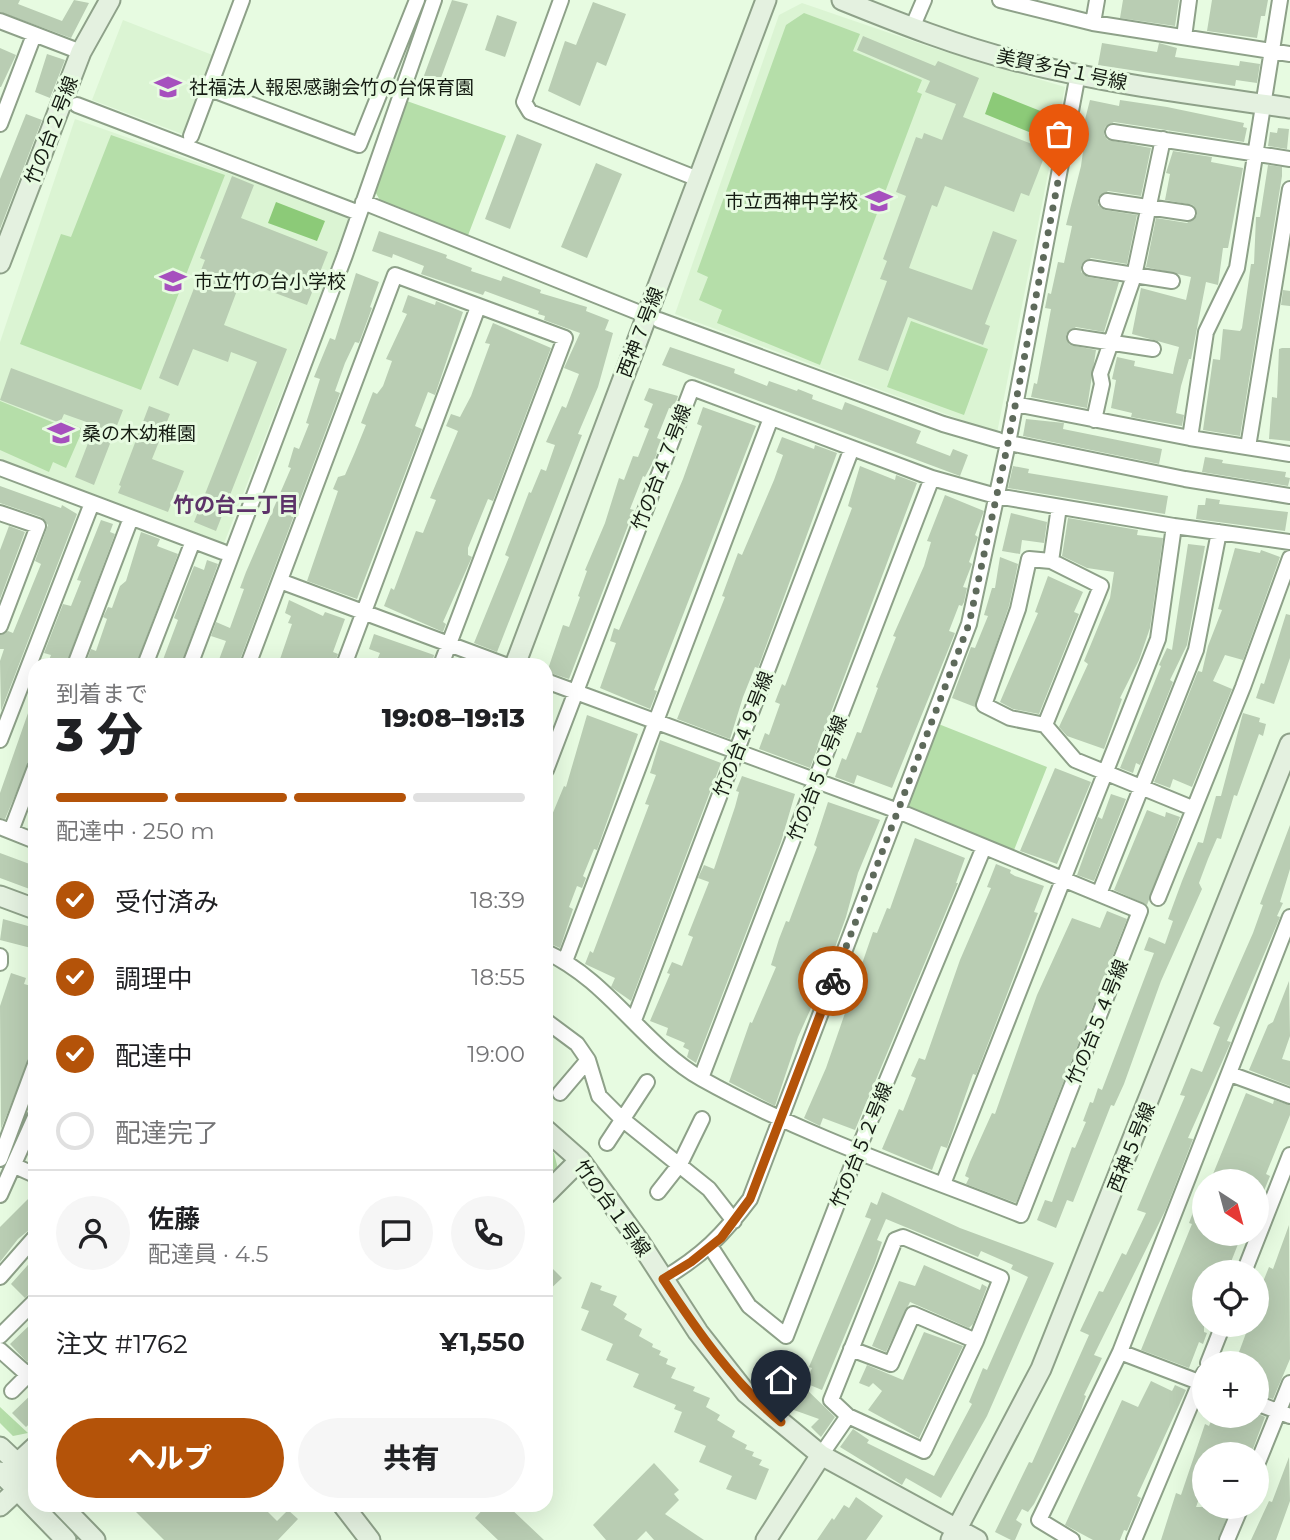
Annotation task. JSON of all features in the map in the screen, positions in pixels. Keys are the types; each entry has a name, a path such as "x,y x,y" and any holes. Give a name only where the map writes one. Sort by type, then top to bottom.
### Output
{"street":[{"name":"竹の台２号線","path":"0,263 80,52 110,0"},
{"path":"191,136 242,0"},
{"path":"210,89 359,145 417,0"},
{"path":"193,658 361,207 434,0"},
{"path":"561,0 524,102 530,112 698,179"},
{"name":"西神７号線","path":"519,658 766,0"},
{"name":"美賀多台１号線","path":"842,0 912,28 1017,61 1078,74 1290,108"},
{"path":"912,28 924,0"},
{"path":"1093,23 1097,0"},
{"path":"1184,37 1189,0"},
{"path":"1190,438 1206,332 1237,268 1280,0"},
{"path":"1006,1 1093,23 1290,54"},
{"path":"0,22 80,52"},
{"path":"1,120 34,34"},
{"path":"663,1279 710,1247 750,1199 969,624 1015,404 1078,74"},
{"path":"77,105 361,207 635,311"},
{"path":"1113,131 1290,159"},
{"path":"1094,420 1102,384 1100,374 1134,276 1163,139"},
{"path":"1248,447 1290,190"},
{"path":"1107,201 1188,213"},
{"path":"1090,268 1172,281"},
{"path":"251,658 395,275 565,338 444,658"},
{"path":"347,658 478,307"},
{"path":"659,320 943,424 998,440"},
{"path":"1074,337 1153,349"},
{"name":"竹の台４７号線","path":"553,751 692,388 932,478 996,496 1174,526 1290,542"},
{"path":"1015,404 1190,438 1290,454"},
{"path":"565,961 771,418"},
{"path":"1014,444 1185,479 1290,496"},
{"name":"竹の台４９号線","path":"634,1020 852,448"},
{"path":"0,468 223,552"},
{"name":"竹の台５０号線","path":"701,1078 932,478"},
{"path":"32,658 92,503"},
{"path":"1051,561 1059,507"},
{"path":"0,513 38,526 0,626"},
{"path":"78,658 131,517"},
{"path":"943,1184 1061,878 1158,639 1174,526"},
{"path":"1099,894 1196,650 1219,532"},
{"path":"148,658 193,541"},
{"path":"1158,898 1243,687 1290,558"},
{"path":"1045,725 1101,586 1051,561 1029,559 1018,608 984,705 1010,718 1045,725 1075,760 1192,808"},
{"path":"280,581 487,658"},
{"path":"0,740 28,668"},
{"name":"竹の台５４号線","path":"553,684 898,811 1140,911 1021,1214 858,1150 781,1117 701,1078 668,1056 634,1020 565,961 553,955"},
{"name":"西神５号線","path":"954,1534 1041,1369 1290,744"},
{"path":"28,782 5,829 28,838"},
{"name":"竹の台５２号線","path":"710,1247 749,1306 786,1336 858,1150 984,847"},
{"path":"0,896 28,906"},
{"path":"1072,1540 1039,1520 1120,1352 1231,1074 1290,917"},
{"path":"0,957 0,963"},
{"path":"553,1026 576,1044 588,1060 599,1096 622,1119 709,1189 733,1221"},
{"path":"560,1093 588,1060"},
{"path":"1231,1074 1290,1096"},
{"path":"607,1143 647,1082"},
{"path":"0,1159 28,1084"},
{"path":"658,1192 680,1164 702,1119"},
{"path":"0,1195 28,1134"},
{"name":"竹の台１号線","path":"553,1136 580,1160 698,1332 746,1393 821,1455 954,1534"},
{"path":"1249,1260 1290,1155"},
{"path":"553,1187 580,1160"},
{"path":"15,1166 28,1172"},
{"path":"903,1237 1001,1278 976,1341 924,1451 848,1416 831,1400 851,1349 895,1240 903,1237"},
{"path":"0,1277 28,1245"},
{"path":"0,1336 28,1308"},
{"path":"851,1349 891,1364 913,1314 976,1341"},
{"path":"0,1350 28,1369"},
{"path":"1120,1352 1192,1376"},
{"path":"12,1391 28,1376"},
{"path":"1269,1442 1284,1413 1290,1383"},
{"path":"1134,1540 1192,1406"},
{"path":"766,1540 848,1416"},
{"path":"0,1447 18,1477"},
{"path":"0,1506 28,1459"},
{"path":"45,1512 66,1540"},
{"path":"68,1512 95,1540"},
{"path":"348,1512 370,1540"},
{"path":"1227,1540 1236,1519"},
{"path":"954,1534 978,1540"}],"shaded area":[{"name":"市立西神中学校","path":"802,3 933,48 1065,87 997,433 675,314 779,15"},
{"path":"804,13 860,34 853,51 922,80 917,92 922,94 820,365 717,323 722,310 699,300 708,277 697,272 786,25"},
{"path":"123,20 215,56 185,135 92,100"},
{"path":"993,92 1043,112 1034,134 985,114"},
{"path":"404,100 506,136 467,238 381,202 373,188"},
{"name":"市立竹の台小学校","path":"75,119 346,215 349,220 223,546 0,463 0,342"},
{"path":"111,135 225,175 141,390 20,344 61,234 71,237"},
{"path":"276,202 325,221 317,241 268,223"},
{"path":"911,321 988,349 964,415 887,387"},
{"path":"0,401 62,426 65,421 83,429 66,468 53,462 49,472 0,450"},
{"path":"936,723 1047,767 1014,850 909,809 906,803"},
{"path":"553,1152 554,1153 558,1169 553,1175"},
{"path":"0,1407 28,1433 13,1436 0,1423"}],"building":[{"path":"0,0 20,0 18,4 62,21 74,0 89,3 71,38 0,12"},
{"path":"452,0 468,4 438,86 422,81"},
{"path":"1123,0 1179,0 1175,26 1120,18"},
{"path":"1212,0 1268,0 1265,16 1261,16 1257,38 1207,31"},
{"path":"593,2 626,14 606,66 597,62 580,106 548,91 565,41 576,45"},
{"path":"497,15 517,22 505,57 485,50"},
{"path":"863,36 935,66 938,61 979,78 963,117 1047,150 1029,196 1021,193 1014,212 945,186 937,207 932,205 909,268 972,290 993,231 1017,240 985,324 990,326 983,345 908,317 888,371 858,360 887,281 880,279 887,261 883,259 906,196 896,192 916,137 922,139 924,133 942,140 956,104 925,92 930,81 857,50"},
{"path":"1102,43 1157,52 1159,43 1177,48 1175,57 1239,66 1240,61 1260,64 1257,83 1236,80 1235,86 1098,65"},
{"path":"0,48 16,55 1,87 0,87"},
{"path":"47,54 65,60 50,98 35,92"},
{"path":"1090,100 1119,106 1120,100 1167,107 1244,123 1243,127 1247,128 1244,142 1114,122 1105,127 1104,135 1108,140 1151,148 1141,196 1108,191 1098,199 1098,205 1105,210 1137,215 1127,264 1091,258 1081,266 1081,272 1088,277 1119,282 1104,332 1076,327 1066,335 1070,345 1096,350 1087,408 1031,397 1034,383 1037,384 1051,309 1045,308 1048,293 1051,294 1058,262 1064,263 1072,226 1066,225 1081,166 1084,144 1079,143"},
{"path":"26,114 42,120 0,229 0,179"},
{"path":"1278,128 1289,129 1287,149 1268,146 1270,132 1277,133"},
{"path":"517,134 542,144 510,229 485,219"},
{"path":"1173,151 1212,157 1211,162 1243,168 1228,248 1223,248 1218,285 1206,282 1191,359 1181,386 1176,413 1184,415 1182,426 1131,417 1132,413 1111,408 1116,380 1112,379 1117,357 1135,361 1134,366 1173,374 1179,347 1132,334 1141,288 1186,300 1191,277 1146,267 1156,218 1187,223 1197,215 1193,205 1165,200 1170,174 1166,173"},
{"path":"596,163 622,174 587,258 561,247"},
{"path":"1268,165 1282,167 1282,176 1240,436 1203,430 1213,359 1220,360 1223,329 1240,331 1242,328 1251,264 1254,264 1256,217 1260,217"},
{"path":"232,176 254,185 241,218 328,252 307,305 241,280 224,325 287,349 216,531 194,522 257,362 231,352 228,362 193,349 178,386 159,378 205,260 200,258"},
{"path":"379,231 447,255 446,258 472,268 471,271 501,281 503,276 541,290 540,293 587,307 586,311 609,320 605,330 613,333 598,387 578,434 582,435 497,652 474,643 509,557 505,555 529,492 531,493 541,469 546,471 555,445 546,442 562,406 566,408 579,374 564,368 580,333 544,320 545,316 538,314 539,311 485,291 483,295 421,274 424,266 393,254 392,258 372,251"},
{"path":"356,273 379,282 359,343 355,342 345,363 335,391 340,393 241,658 220,658 226,641 211,636 216,622 230,628 244,589 240,588 246,572 291,468 288,467 294,447 299,449 309,424 306,423 320,379 314,377 330,338 335,340"},
{"path":"1283,290 1290,291 1290,306 1281,305"},
{"path":"408,295 435,305 436,301 463,312 435,395 428,392 415,426 422,429 357,599 307,581 338,491 333,489 338,477 345,475 366,425 361,423 373,392 377,394 383,386 392,361 386,359 407,314 402,312"},
{"path":"493,323 551,348 493,501 488,499 468,548 468,555 472,557 443,622 446,624 443,632 384,606 391,588 394,590 416,531 423,533 436,500 430,498 458,431 446,426 451,414 460,417 471,396 490,344 485,343"},
{"path":"670,347 735,369 734,373 767,386 769,381 797,391 798,389 813,395 812,399 842,410 845,402 921,431 916,443 950,456 953,449 968,455 960,476 662,365"},
{"path":"1290,348 1290,441 1269,439 1272,397 1277,398 1279,349"},
{"path":"11,368 123,410 94,485 75,477 95,425 64,414 60,423 0,400"},
{"path":"649,388 678,396 674,409 669,408 657,438 662,440 630,509 634,510 569,679 553,674 552,658 563,625 569,627 580,597 578,596 587,571 585,570 605,523 619,478 624,480 633,456 638,457 649,429 644,427 653,404 644,400"},
{"path":"149,406 170,414 152,459 184,471 168,512 118,493"},
{"path":"703,407 756,426 654,690 657,691 650,709 600,688 616,643 610,641 614,628 619,630 683,479 702,426 697,424"},
{"path":"1026,419 1064,423 1063,429 1162,449 1159,464 1023,436"},
{"path":"782,437 814,449 815,445 837,453 758,668 755,667 743,697 730,739 677,719 725,597 722,596 738,553 742,555 774,480 783,455 776,452"},
{"path":"1205,457 1223,460 1222,463 1286,472 1285,477 1290,478 1288,486 1202,472"},
{"path":"860,466 895,480 896,475 917,483 810,768 759,749 765,733 769,735 780,704 775,702 782,684 785,686 852,508 848,506"},
{"path":"1013,466 1029,469 1028,473 1168,496 1165,514 1008,488"},
{"path":"0,486 61,508 62,505 77,514 1,711 0,661 4,649 0,649 0,635 8,631 13,633 41,564 35,561 48,525 41,517 0,503"},
{"path":"945,495 984,511 975,535 978,537 969,562 972,564 963,587 967,588 964,602 962,606 959,605 949,631 955,633 892,788 857,775 854,784 835,777 842,758 846,760 857,732 861,733 896,637 893,636 924,566 931,542 927,541"},
{"path":"1206,498 1220,500 1219,504 1288,512 1285,531 1196,519 1198,505 1205,505"},
{"path":"1011,513 1047,522 1044,543 1022,540 1020,554 1002,551"},
{"path":"1068,518 1138,530 1137,535 1163,538 1150,628 1139,660 1120,698 1122,699 1104,749 1067,736 1059,727 1088,664 1084,661 1110,598 1114,572 1087,568 1062,556"},
{"path":"101,520 113,524 110,532 115,534 69,658 50,658 51,655 44,653 63,604 71,606 81,581 77,580"},
{"path":"9,526 25,532 0,599 0,550"},
{"path":"141,532 160,539 157,546 178,554 139,658 88,658 91,649 96,651 107,619 103,617 108,607 112,608 120,586 126,581"},
{"path":"1188,544 1205,546 1187,645 1170,680 1173,682 1140,765 1136,763 1133,773 1120,768 1161,666 1159,665 1167,648 1172,650"},
{"path":"1235,548 1260,553 1261,550 1280,557 1243,660 1225,655 1213,681 1232,689 1192,787 1173,779 1170,788 1154,782 1198,671 1202,672 1208,646 1222,610 1218,609"},
{"path":"1000,557 1018,564 1009,606 975,707 952,698 971,647 975,648 988,616 984,615 992,588 995,588"},
{"path":"207,560 218,564 184,658 164,658 178,620 174,618 194,566 204,570"},
{"path":"1048,576 1083,592 1074,612 1079,614 1039,714 1013,709 1000,702 1038,613 1035,612"},
{"path":"289,600 323,616 325,612 345,619 333,652 338,654 337,658 280,658 292,624 288,623 291,616 285,613"},
{"path":"1286,614 1290,615 1290,658 1274,704 1256,698 1261,683 1264,684"},
{"path":"374,634 434,655 433,658 378,658 380,653 369,649"},
{"path":"28,713 28,765 5,819 0,818 0,793"},
{"path":"1243,713 1260,718 1259,722 1266,724 1263,736 1259,734 1237,796 1234,795 1221,839 1217,838 1208,859 1199,883 1202,889 1161,981 1124,1084 1114,1106 1111,1105 1073,1202 1067,1200 1056,1228 1037,1220 1045,1200 1052,1202 1072,1147 1075,1148 1086,1122 1083,1121 1090,1102 1093,1103 1098,1088 1102,1090 1154,953 1144,950 1149,937 1165,944 1173,921 1168,919 1182,881 1198,842 1203,843 1216,796 1221,796"},
{"path":"587,715 638,734 597,850 594,849 583,876 586,878 582,888 577,886 569,907 573,909 560,948 553,945 553,813 564,786 566,787"},
{"path":"660,740 721,763 631,1001 611,987 615,978 585,964 590,951 593,953 649,805 645,804 656,775 650,773"},
{"path":"1055,768 1091,782 1057,864 1020,851"},
{"path":"742,776 795,794 781,842 696,1063 687,1057 689,1050 683,1047 685,1043 666,1035 668,1028 650,1021 670,974 667,973 672,962 682,966 693,937 688,935 709,882 698,878 704,865 714,869 735,807 739,792 736,791"},
{"path":"1111,794 1126,799 1094,881 1077,875 1098,817 1102,819"},
{"path":"828,802 880,820 858,873 846,917 821,986 798,1037 775,1106 729,1082 750,1022 752,1023 776,967 771,965 779,939 786,921 789,922 817,847 814,845"},
{"path":"1147,810 1165,817 1166,812 1180,817 1147,905 1114,890"},
{"path":"1290,825 1290,869 1280,902 1283,903 1277,916 1280,917 1227,1041 1231,1042 1188,1138 1193,1139 1166,1209 1094,1355 1102,1358 1084,1395 1086,1396 1079,1416 1034,1504 1028,1512 1022,1509 1016,1520 1022,1524 1015,1540 1011,1540 995,1532 1029,1462 1032,1463 1089,1335 1080,1331 1099,1291 1103,1292 1122,1253 1126,1255 1146,1213 1137,1210 1185,1096 1180,1095 1191,1068 1202,1072 1220,1027 1213,1024 1253,933 1263,905 1260,904"},
{"path":"915,838 965,858 958,883 855,1130 823,1118 820,1126 804,1118 826,1068 873,932 877,933 887,908 890,909"},
{"path":"0,853 28,863 28,888 0,878"},
{"path":"996,864 1011,870 1010,873 1015,876 1044,886 1034,912 1038,913 976,1075 973,1074 947,1148 941,1146 932,1170 882,1149 899,1109 903,1111 916,1078 911,1076 919,1058 925,1060 960,960 991,888 987,887"},
{"path":"1107,911 1127,919 1016,1203 966,1184 969,1178 965,1176 970,1162 992,1113 995,1114 1037,995 1072,918 1100,928"},
{"path":"3,919 28,926 28,947 0,940"},
{"path":"11,973 26,978 24,984 28,985 28,1062 1,1129 0,1006"},
{"path":"1289,981 1290,1036 1282,1059 1290,1061 1290,1086 1249,1070 1268,1025 1273,1022"},
{"path":"1246,1093 1273,1104 1274,1100 1290,1105 1290,1115 1268,1169 1215,1169"},
{"path":"882,1192 960,1228 1054,1263 987,1416 941,1498 906,1478 902,1485 840,1447 853,1429 869,1440 867,1443 934,1476 972,1404 969,1402 983,1368 987,1370 1028,1277 1011,1269 1013,1265 981,1251 978,1257 886,1219 877,1240 882,1242 875,1263 822,1390 805,1383 812,1368 809,1367 871,1219 865,1217 871,1202 877,1205"},
{"path":"28,1199 28,1231 0,1262 0,1227"},
{"path":"1192,1224 1192,1246 1237,1246 1232,1260 1192,1260 1192,1337 1206,1337 1203,1344 1199,1342 1196,1351 1192,1351 1189,1368 1141,1350"},
{"path":"1289,1225 1290,1359 1273,1399 1269,1398 1269,1351 1239,1351 1245,1337 1269,1337 1269,1267 1273,1269"},
{"path":"28,1265 28,1295 25,1298 11,1284"},
{"path":"924,1265 980,1290 982,1284 987,1287 973,1324 969,1328 910,1302 886,1352 872,1346 899,1281 915,1286"},
{"path":"553,1269 562,1278 553,1286"},
{"path":"591,1282 602,1286 600,1290 617,1296 613,1305 627,1314 624,1319 642,1329 639,1336 661,1351 659,1355 668,1359 666,1364 676,1368 671,1378 695,1387 693,1391 710,1398 706,1407 720,1415 717,1420 735,1431 732,1437 747,1445 745,1449 754,1452 752,1456 762,1460 759,1465 769,1469 756,1500 726,1489 732,1476 699,1462 706,1446 674,1432 682,1412 674,1409 676,1405 633,1387 639,1374 606,1360 613,1344 581,1330 589,1311 581,1308"},
{"path":"28,1327 28,1361 10,1344"},
{"path":"924,1332 963,1346 919,1438 868,1410 882,1391 873,1383 869,1387 859,1383 867,1365 903,1380"},
{"path":"1151,1381 1172,1391 1175,1385 1186,1390 1137,1496 1141,1498 1127,1531 1124,1530 1120,1540 1093,1540 1065,1525 1122,1400 1138,1407"},
{"path":"804,1387 835,1417 821,1437 811,1427 819,1419 791,1409 796,1394 800,1396"},
{"path":"28,1398 28,1425 26,1427 12,1413"},
{"path":"1204,1428 1261,1428 1256,1442 1199,1442"},
{"path":"1289,1457 1290,1501 1276,1540 1251,1540 1261,1519 1269,1519 1269,1501 1272,1502"},
{"path":"1192,1462 1192,1519 1226,1519 1218,1540 1161,1540 1176,1493 1181,1495"},
{"path":"654,1463 679,1490 674,1494 679,1500 665,1514 704,1540 654,1540 646,1531 637,1540 606,1540 593,1525"},
{"path":"856,1497 883,1516 866,1540 817,1540 832,1518 834,1520 844,1505 849,1508"},
{"path":"136,1512 268,1512 277,1521 286,1512 290,1512 298,1519 278,1540 164,1540"},
{"path":"481,1512 514,1512 544,1540 498,1540 475,1518"}],"way so far":[{"path":"833,981 969,624 1008,443 1059,176"}],"place":[{"name":"社福法人報恩感謝会竹の台保育園","path":"168,87"},
{"name":"市立西神中学校","path":"879,201"},
{"name":"市立竹の台小学校","path":"173,281"},
{"name":"桑の木幼稚園","path":"61,433"}],"district":[{"name":"竹の台二丁目","path":"236,505"}],"route":[{"path":"781,1422 746,1393 698,1332 663,1279 691,1262 721,1238 750,1199 833,981"}]}
